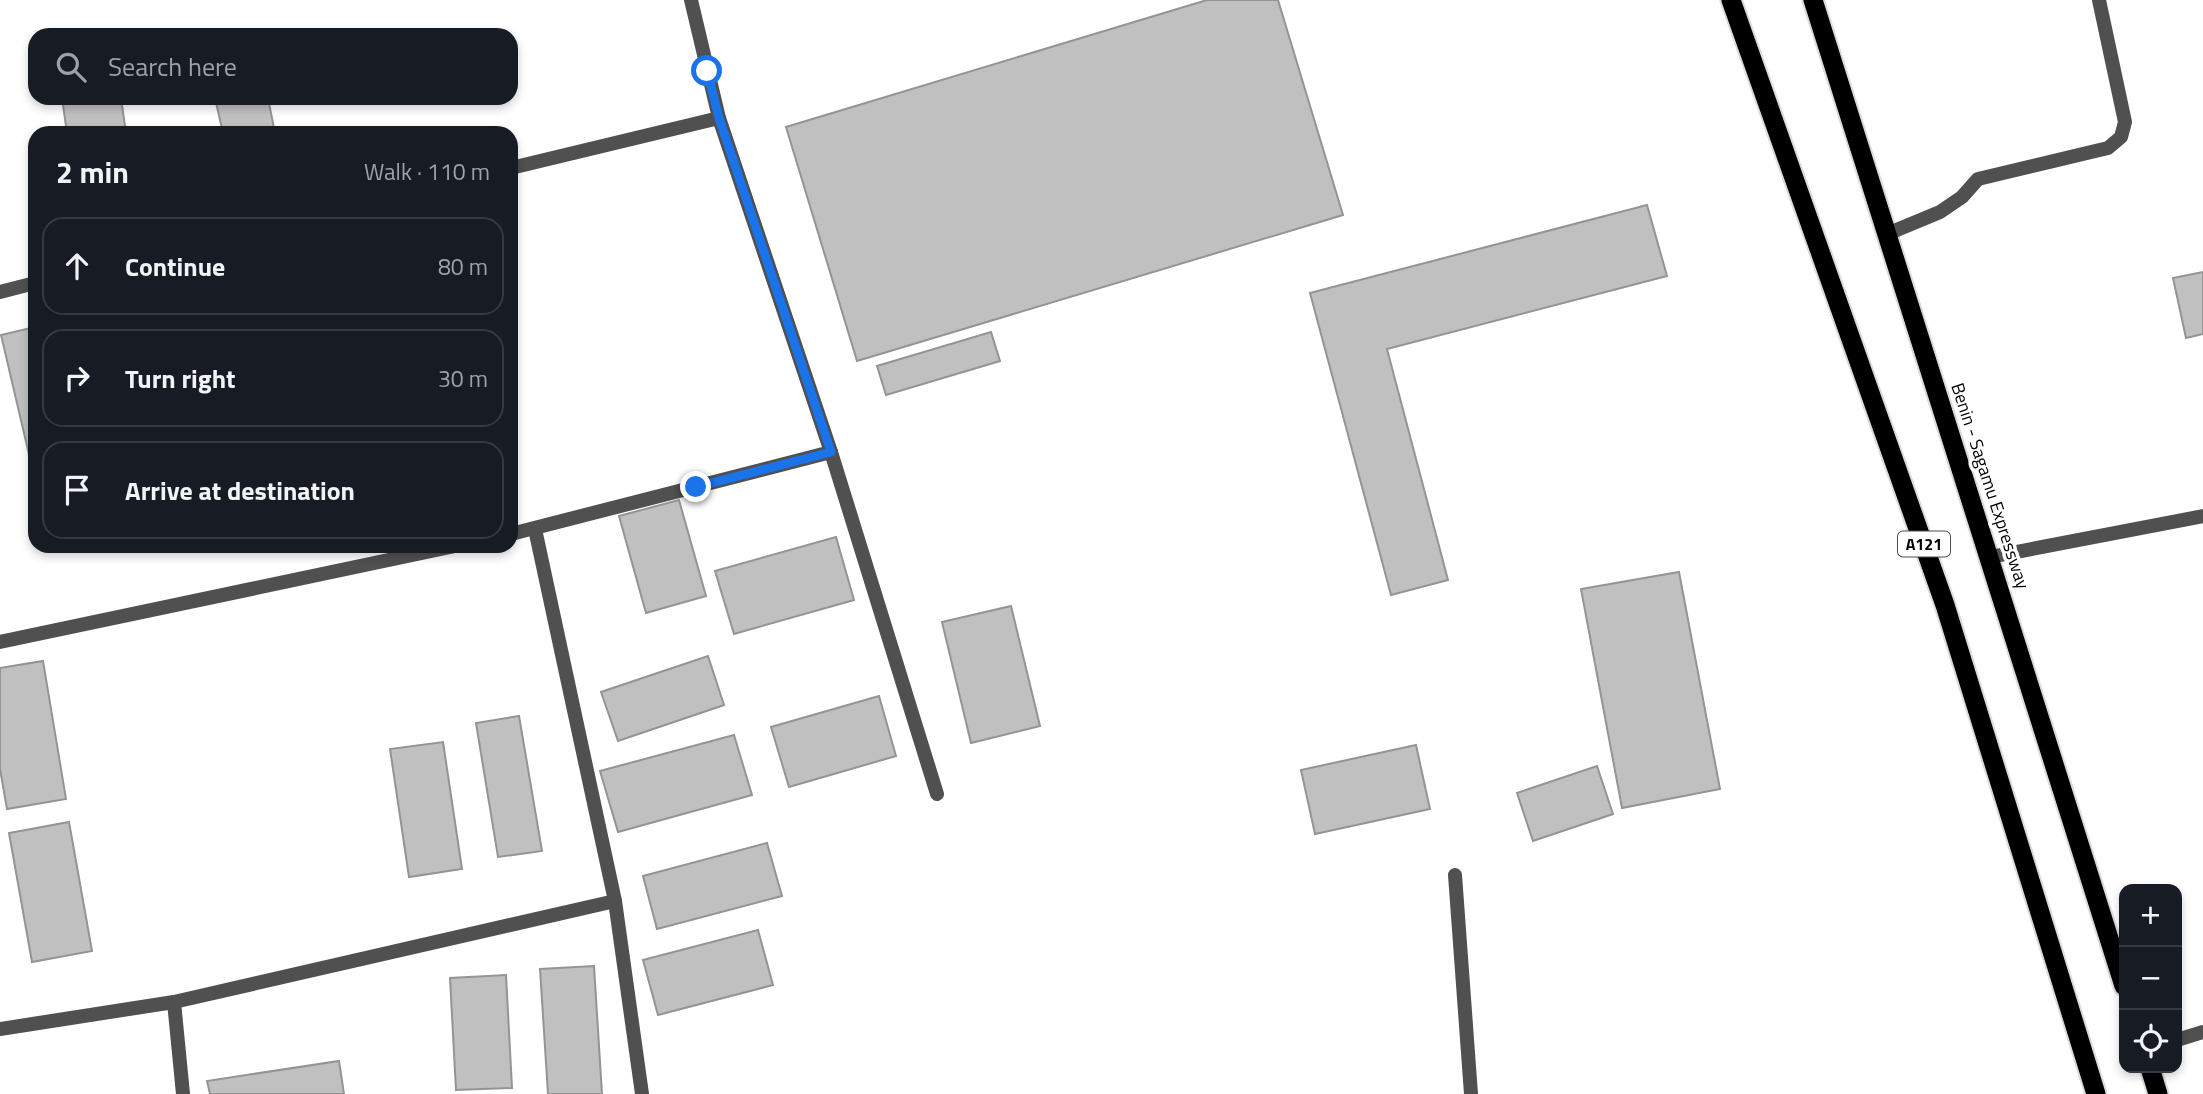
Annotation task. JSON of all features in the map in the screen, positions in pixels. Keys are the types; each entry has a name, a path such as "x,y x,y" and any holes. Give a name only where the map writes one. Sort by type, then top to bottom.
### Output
{"highway":[{"name":"A121","path":"1731,0 1945,605 2096,1094"},
{"name":"Benin - Sagamu Expressway","path":"1813,0 2119,970"},
{"path":"2152,1073 2158,1094"}],"street":[{"path":"691,0 719,118 831,452 937,794"},
{"path":"1887,234 1940,212 1962,197 1978,179 2108,148 2121,137 2125,122 2099,0"},
{"path":"518,166 719,118"},
{"path":"0,292 28,284"},
{"path":"518,533 831,452"},
{"path":"1990,557 2203,516"},
{"path":"535,529 615,901 642,1094"},
{"path":"0,642 422,553"},
{"path":"1455,875 1471,1094"},
{"path":"0,1029 174,1002 615,901"},
{"path":"174,1002 183,1094"},
{"path":"2182,1038 2203,1032"}],"building":[{"path":"1207,0 1278,0 1343,215 857,361 786,127"},
{"path":"63,105 122,105 125,126 66,126"},
{"path":"217,105 269,105 274,126 221,126"},
{"path":"1647,205 1667,276 1387,349 1448,580 1391,595 1310,293"},
{"path":"2203,272 2203,334 2186,338 2173,278"},
{"path":"28,329 28,450 1,335"},
{"path":"991,332 1000,361 886,395 877,366"},
{"path":"679,500 706,596 646,613 619,516"},
{"path":"836,537 854,600 734,634 715,571"},
{"path":"1679,572 1720,789 1622,808 1581,589"},
{"path":"1011,606 1040,726 971,743 942,622"},
{"path":"708,656 724,705 618,741 601,692"},
{"path":"43,661 66,799 7,809 0,769 0,668"},
{"path":"879,696 896,756 789,787 771,727"},
{"path":"519,716 542,851 498,857 476,723"},
{"path":"734,735 752,795 618,832 600,771"},
{"path":"443,742 462,869 409,877 390,749"},
{"path":"1416,745 1430,809 1315,834 1301,770"},
{"path":"1597,766 1613,814 1533,841 1517,793"},
{"path":"69,822 92,951 32,962 9,833"},
{"path":"767,843 782,896 657,929 643,876"},
{"path":"758,930 773,985 658,1015 643,960"},
{"path":"594,966 602,1094 548,1094 540,969"},
{"path":"506,975 512,1088 456,1090 450,978"},
{"path":"339,1061 344,1094 210,1094 207,1081"}],"route":[{"path":"696,487 831,452 719,118 707,71"}]}
